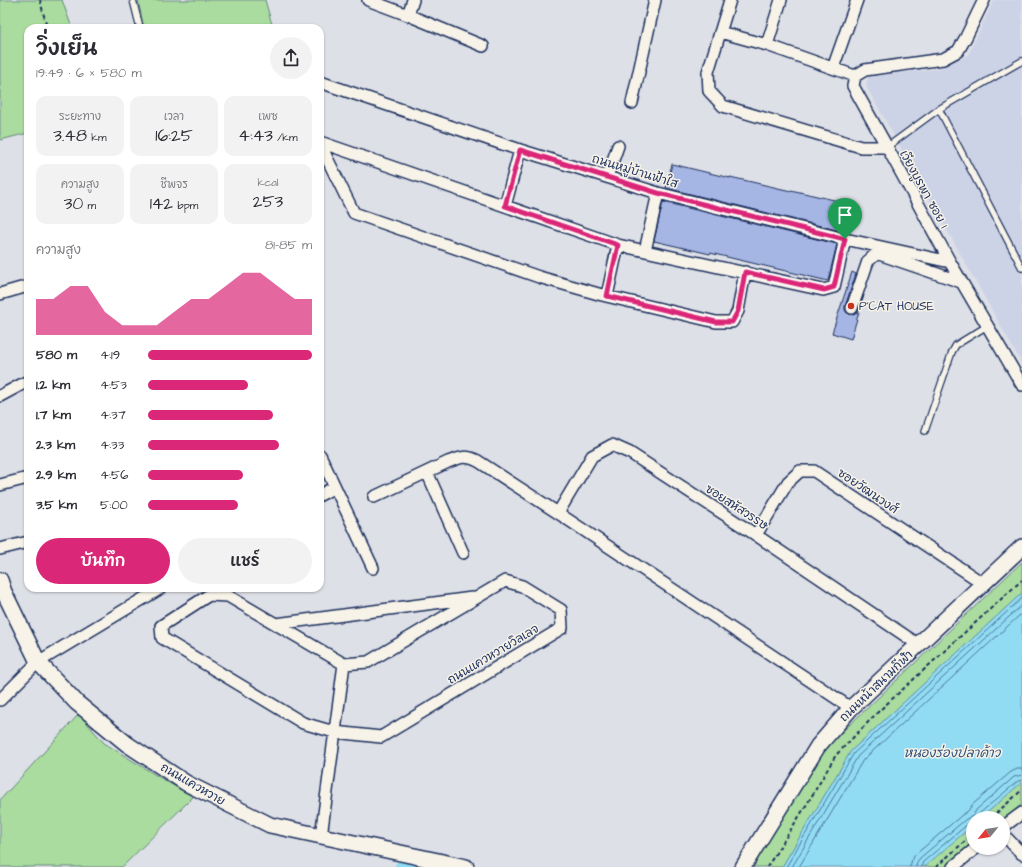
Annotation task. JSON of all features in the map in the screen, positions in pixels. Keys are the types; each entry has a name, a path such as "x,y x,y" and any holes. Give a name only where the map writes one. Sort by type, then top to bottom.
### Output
{"street":[{"path":"368,0 483,46"},
{"path":"408,15 413,0"},
{"path":"632,102 655,0"},
{"name":"เวียงบูรพา ซอย 1","path":"730,0 708,72 709,91 723,106 861,147 887,147 961,282 1022,385"},
{"path":"767,45 781,0"},
{"path":"833,68 857,0"},
{"path":"887,147 853,86 855,76 865,70 942,60 958,50 984,0"},
{"path":"720,32 767,45 855,76"},
{"name":"ถนนหมู่บ้านฟ้าใส","path":"324,83 520,150 658,193 845,239 950,262"},
{"path":"324,144 618,245 824,290 834,287 845,239"},
{"path":"607,177 618,146"},
{"path":"505,206 520,150"},
{"path":"324,151 354,213 539,277 607,296 716,322 732,322 738,311 745,272"},
{"path":"645,250 658,193"},
{"path":"607,296 618,245"},
{"path":"852,308 868,261 875,254 879,254 961,282"},
{"path":"0,294 24,287"},
{"path":"0,396 24,383"},
{"name":"ซอยสหัสวรรษ","path":"558,513 592,456 612,445 630,453 756,535 919,645"},
{"path":"374,497 459,458 469,457 558,513 851,708"},
{"path":"324,464 374,568"},
{"name":"ซอยวัฒนวงศ์","path":"756,535 788,482 800,471 814,471 984,584"},
{"path":"427,472 463,553"},
{"path":"0,485 24,479"},
{"path":"324,492 335,487"},
{"path":"0,549 24,543"},
{"name":"ถนนหน้าสนามกีฬา","path":"744,867 818,746 851,708 1022,547"},
{"name":"ถนนแควหวาย","path":"0,580 4,592 38,662 77,703 127,744 186,783 270,825 466,867"},
{"name":"ถนนแควหวายวิลเลจ","path":"505,581 522,586 561,610 562,628 381,737 334,732 303,723 162,638 161,626 209,595 228,596 276,624 344,664 368,662 505,581"},
{"path":"0,700 38,662 152,592"},
{"name":"ถนนแควหวายวิลเลจ","path":"276,624 477,598"},
{"path":"321,836 344,664"},
{"path":"1010,822 1022,813"},
{"path":"1010,841 1022,854"},
{"path":"953,867 968,855"}],"lane":[{"path":"133,0 139,24"},
{"path":"887,147 939,109 1022,61"},
{"path":"939,109 1022,268"},
{"path":"925,431 952,352 956,345 987,326"}],"path":[{"path":"40,0 46,24"},
{"path":"767,867 836,755 880,711 1022,580"},
{"path":"999,811 1022,790"},
{"path":"936,867 966,840"}],"shaded area":[{"path":"994,0 1022,0 1022,364 866,86 868,76 937,69 968,55"}],"green space":[{"path":"0,0 62,0 71,24 24,24 24,134 0,140"},
{"path":"138,0 265,0 272,24 143,24"},
{"path":"1022,562 1022,593 851,751 782,867 750,867 825,748"},
{"path":"79,714 104,743 193,797 122,867 0,867 0,800"},
{"path":"1022,782 1022,804 1010,814 1010,811 989,811"},
{"path":"966,831 966,850 946,867 924,867"}],"water":[{"name":"หนองร่องปลาค้าว","path":"1022,593 1022,782 989,811 966,811 966,831 924,867 782,867 851,751"}],"building":[{"path":"672,164 847,203 841,231 666,188"},
{"path":"663,202 837,244 828,281 654,241"},
{"path":"852,272 856,274 845,306 847,313 853,315 857,313 864,295 851,339 832,333"}],"waterway":[{"path":"400,867 415,864 433,866"}],"place":[{"name":"P'CAT HOUSE","path":"851,306"}],"route":[{"path":"520,150 658,193 845,239 834,287 824,290 745,272 738,311 732,322 716,322 607,296 618,245 505,206 520,150"}]}
